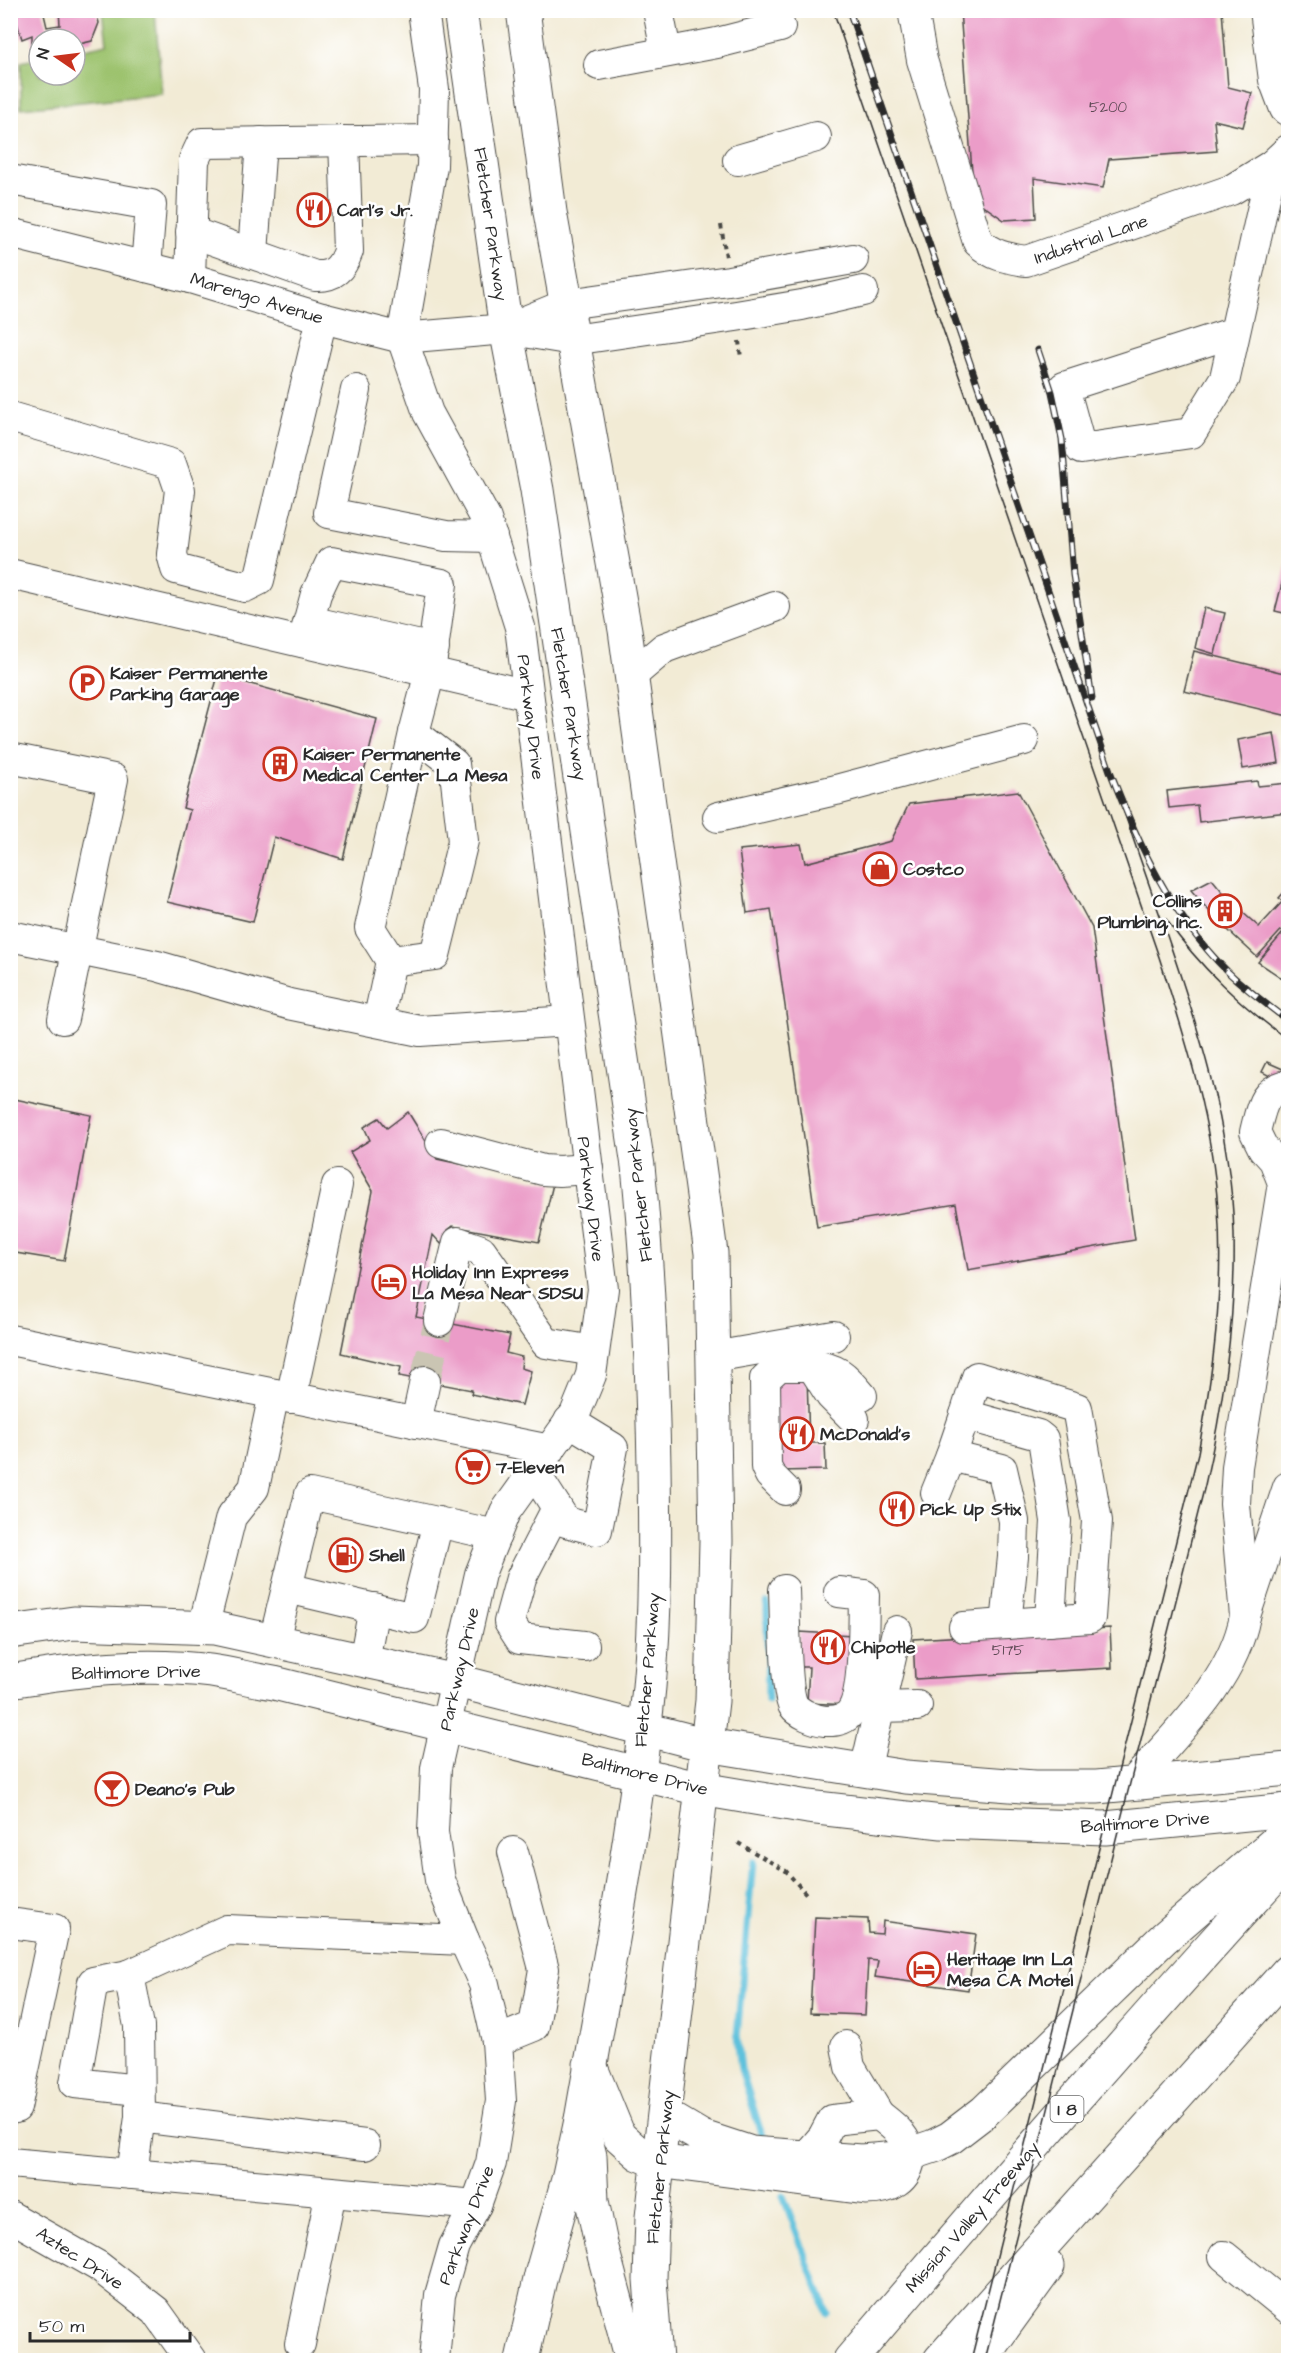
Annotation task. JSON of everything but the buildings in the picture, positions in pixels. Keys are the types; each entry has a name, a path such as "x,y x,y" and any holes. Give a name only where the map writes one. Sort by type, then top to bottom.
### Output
{"main road":[{"name":"Fletcher Parkway","path":"460,10 506,329 537,490 639,1166 644,1218 653,1385 655,1532 649,1685 625,1869 580,2120 590,2156 592,2200 601,2244 632,2361"},
{"name":"Fletcher Parkway","path":"523,10 550,212 625,630 711,1253 716,1540 712,1701 665,2115 657,2161 650,2252 656,2361"},
{"path":"10,1632 74,1623 203,1628 274,1641 457,1682 707,1745 906,1777 1034,1788 1097,1787 1284,1770"},
{"name":"Baltimore Drive","path":"10,1681 79,1670 156,1668 211,1671 274,1683 701,1789 808,1807 942,1822 1105,1828 1288,1810"},
{"path":"1132,1784 1134,1826"},
{"path":"665,2115 716,2143 751,2153 861,2162 883,2161 909,2155 942,2142 968,2125 1164,1938 1288,1831"},
{"name":"Mission Valley Freeway","path":"850,2361 982,2204 1288,1861"},
{"path":"940,2361 1288,1971"},
{"path":"1192,2079 1288,1997"},
{"path":"590,2065 619,2136 639,2154 657,2161 879,2188 900,2180 908,2167 909,2155"},
{"path":"522,2361 541,2275 569,2176 580,2120"},
{"path":"980,2361 1139,2138"}],"street":[{"name":"Parkway Drive","path":"423,10 435,89 432,166 402,338 428,413 486,519 520,627 603,1289 591,1375 570,1421 506,1512 480,1574 436,1768 433,1832 440,1880 484,1984 497,2041 501,2101 491,2163 476,2205 454,2246 440,2295 434,2361"},
{"path":"599,64 717,43 780,27 774,10"},
{"name":"Industrial Lane","path":"913,10 922,60 978,242 989,252 1004,258 1026,261 1232,190 1280,158"},
{"path":"1265,10 1274,80 1285,109 1288,111"},
{"path":"658,11 666,52"},
{"path":"738,160 816,137"},
{"path":"190,278 194,160 202,143 433,140"},
{"path":"191,232 315,276 326,277 335,273 344,263 348,251 344,141"},
{"path":"253,253 261,142"},
{"path":"1235,332 1064,387 1081,449 1191,434 1225,378 1280,158"},
{"path":"10,180 151,205 146,267"},
{"name":"Marengo Avenue","path":"10,233 190,278 322,318 402,338 506,329 573,340 802,305 863,291"},
{"name":"Marengo Avenue","path":"506,329 567,304 853,259"},
{"path":"10,417 171,464 180,490 172,554 176,569 245,586 259,580 322,318"},
{"path":"356,390 329,513 446,536 492,537"},
{"path":"306,632 316,594 331,562 442,584 432,660 370,928 391,961 378,1022"},
{"path":"10,574 306,632 432,660 528,695"},
{"path":"631,676 660,650 775,607"},
{"path":"391,961 435,955 463,841 454,764 414,733"},
{"path":"718,817 836,790 1024,740"},
{"path":"10,758 113,779 63,1019"},
{"path":"10,936 157,966 289,1004 420,1031 569,1021"},
{"path":"1245,1616 1235,1504 1238,1467 1283,1183 1274,1160 1263,1148 1255,1132 1264,1099 1278,1087 1288,1085"},
{"path":"441,1143 543,1170 588,1169"},
{"path":"203,1628 231,1517 254,1488 283,1396 338,1185"},
{"path":"439,1321 458,1242 481,1250 546,1343 594,1351"},
{"path":"713,1357 834,1336"},
{"path":"10,1340 416,1423 542,1461 557,1508 566,1522 597,1530 613,1448 570,1421"},
{"path":"785,1490 770,1475 766,1467 765,1379 779,1366 812,1366 831,1396 858,1407"},
{"path":"936,1493 951,1456 977,1377 1077,1408 1097,1521 1090,1618 964,1627"},
{"path":"416,1423 425,1381"},
{"path":"965,1415 1038,1435 1043,1439 1056,1521 1050,1621"},
{"path":"951,1456 1002,1469 1014,1521 1006,1624"},
{"path":"1132,1784 1211,1692 1232,1657 1241,1637 1245,1616 1288,1487"},
{"path":"274,1641 310,1494 496,1535"},
{"path":"557,1508 521,1578 509,1622 520,1639 584,1646"},
{"path":"287,1588 414,1618 438,1522"},
{"path":"784,1590 789,1689 794,1706 820,1721 836,1722 848,1715 855,1703 862,1672 864,1595 840,1592"},
{"path":"364,1661 374,1608"},
{"path":"866,1771 897,1631"},
{"path":"880,1707 917,1706"},
{"path":"497,2041 534,2026 544,1969 513,1852"},
{"path":"10,1923 54,1929 16,2108 10,2109"},
{"path":"365,2145 139,2103 75,2083 93,1982 129,1975 227,1930 464,1940"},
{"path":"129,1975 139,2026 139,2103 132,2174"},
{"path":"806,2158 823,2137 832,2120 848,2057 879,2115 903,2135 909,2155"},
{"path":"832,2120 879,2115"},
{"path":"10,2163 476,2205"},
{"path":"300,2344 331,2192"},
{"name":"Aztec Drive","path":"10,2216 98,2266 156,2311 191,2361"},
{"path":"1224,2256 1288,2308"}],"path":[{"path":"721,225 727,267"},
{"path":"739,339 741,358"},
{"path":"738,1842 786,1871 808,1896"}],"green space":[{"path":"103,11 155,11 162,94 21,108 21,62 27,61 27,87 87,87 87,48 107,44"}],"waterway":[{"path":"767,1603 768,1700"},
{"path":"753,1862 737,2036 741,2069 763,2139"},
{"path":"783,2196 827,2313"}],"tunnel":[{"path":"425,1381 439,1321"}],"tram line":[{"path":"833,10 1169,988 1204,1113 1218,1209 1220,1270 1216,1331 1198,1453 971,2360"},
{"path":"985,2360 1205,1485 1218,1423 1231,1329 1234,1234 1231,1194 1219,1114 1188,997 1110,771"},
{"path":"1166,919 1193,954 1222,985 1288,1040"}],"railway":[{"path":"849,10 1110,771 1132,825 1158,878 1189,927 1235,979 1288,1021"},
{"path":"1038,350 1052,392 1062,439 1073,575 1092,698"}],"place":[{"name":"Carl's Jr.","path":"314,210"},
{"name":"Kaiser Permanente Parking Garage","path":"87,683"},
{"name":"Kaiser Permanente Medical Center La Mesa","path":"280,764"},
{"name":"Costco","path":"880,869"},
{"name":"Collins Plumbing, Inc.","path":"1225,911"},
{"name":"Holiday Inn Express La Mesa Near SDSU","path":"389,1282"},
{"name":"McDonald's","path":"797,1434"},
{"name":"7-Eleven","path":"473,1467"},
{"name":"Pick Up Stix","path":"897,1509"},
{"name":"Shell","path":"346,1555"},
{"name":"Chipotle","path":"828,1647"},
{"name":"Deano's Pub","path":"112,1789"},
{"name":"Heritage Inn La Mesa CA Motel","path":"924,1969"}]}
